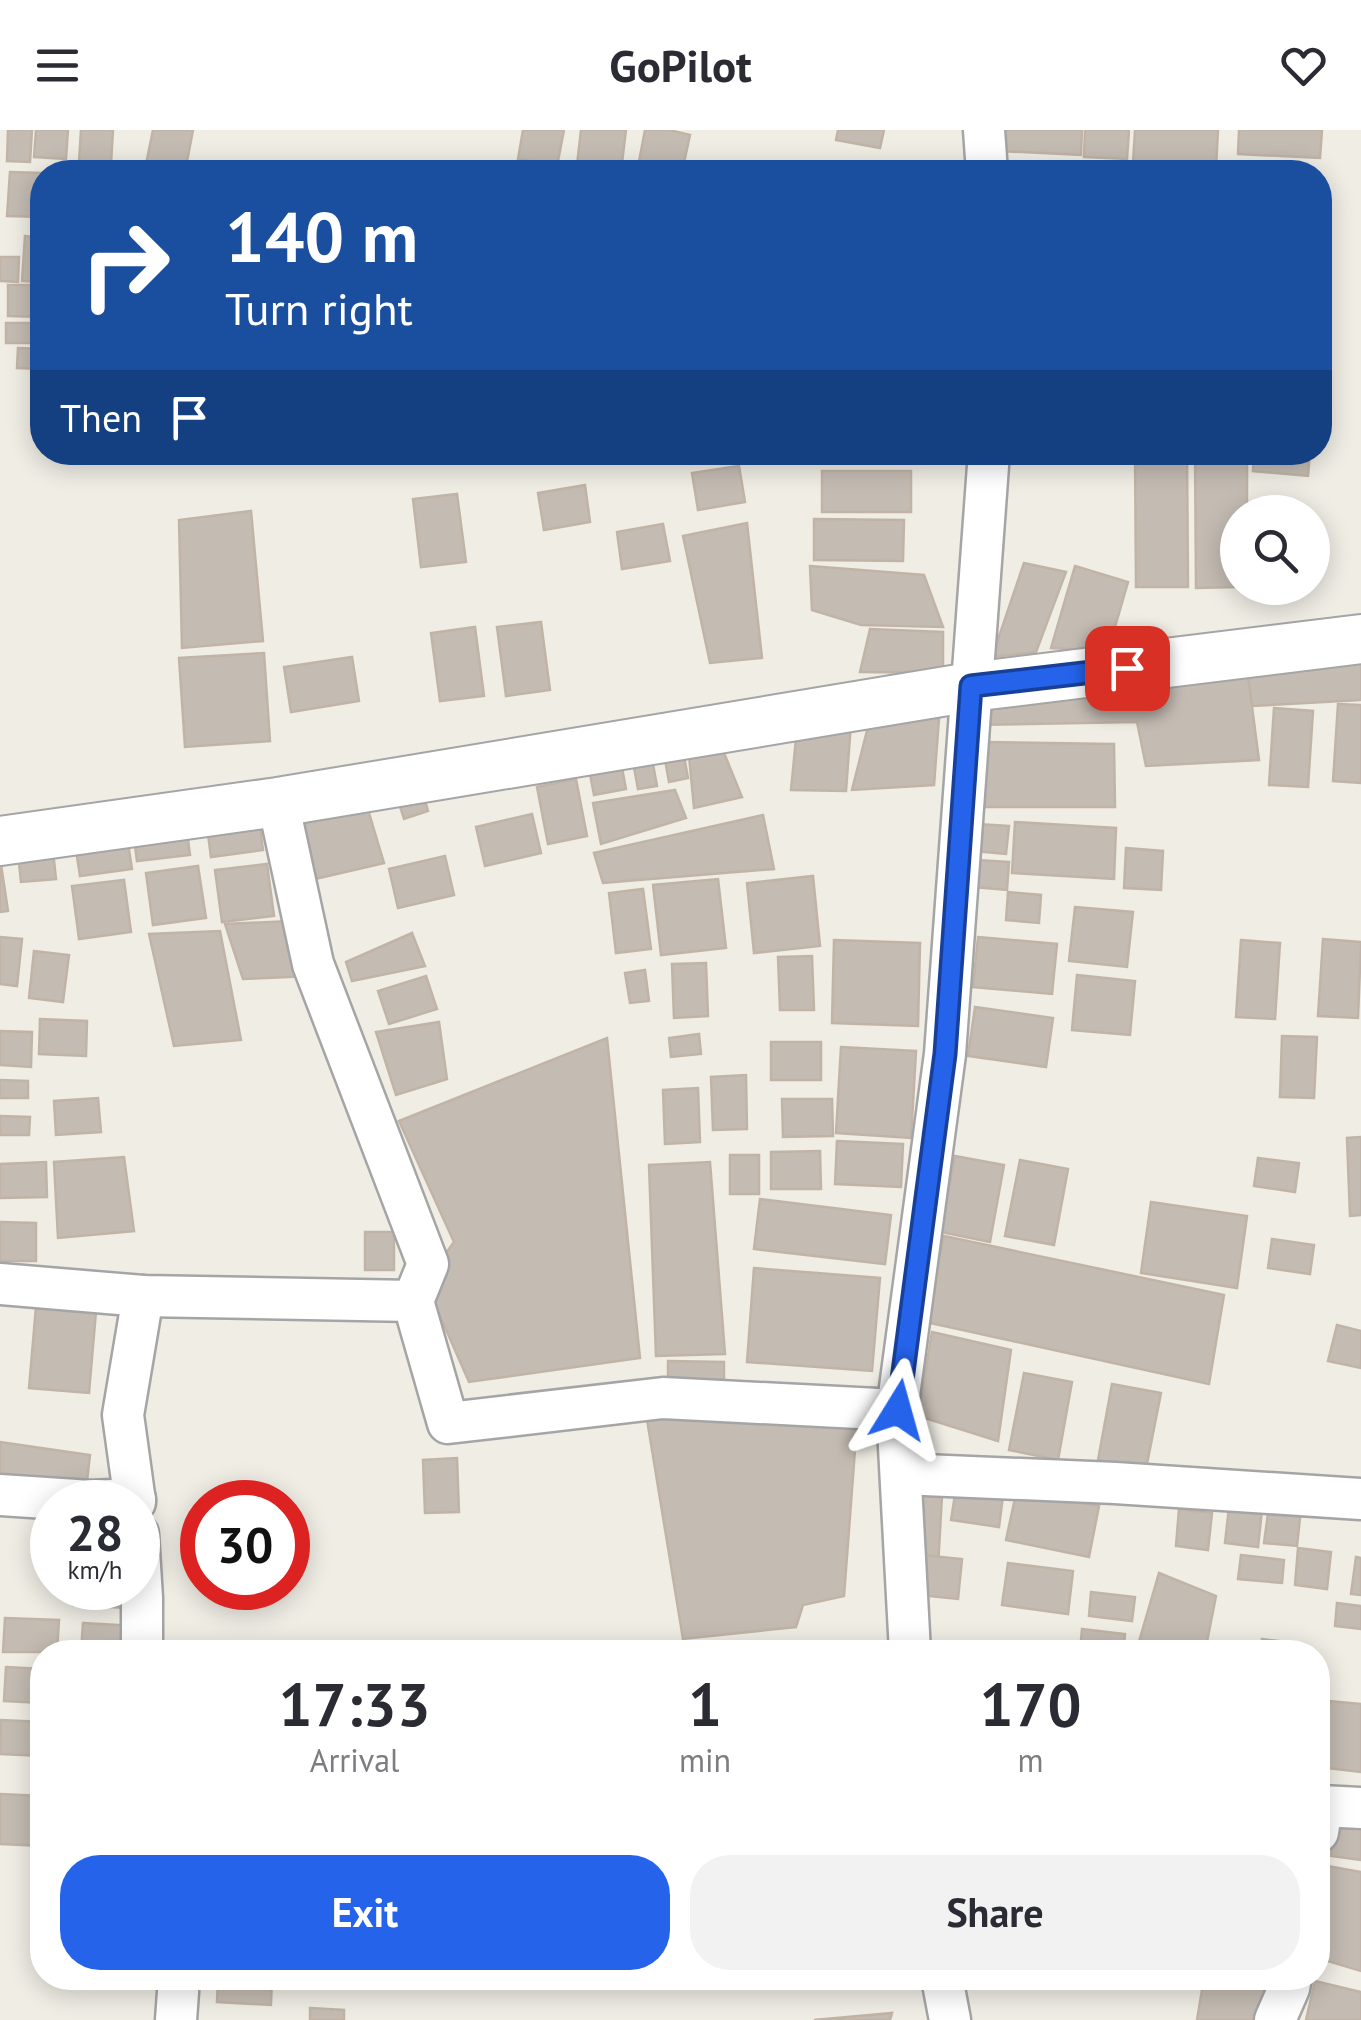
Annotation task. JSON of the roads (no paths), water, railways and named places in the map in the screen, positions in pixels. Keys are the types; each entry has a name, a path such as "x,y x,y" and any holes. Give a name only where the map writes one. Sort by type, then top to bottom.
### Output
{"street":[{"path":"984,130 986,160"},
{"path":"909,1640 898,1410 945,1054 988,465"},
{"path":"0,841 278,802 971,686 1361,640"},
{"path":"278,802 313,964 428,1264 413,1301 448,1423 663,1398 898,1410"},
{"path":"0,1284 143,1296 413,1301"},
{"path":"132,1480 123,1416 143,1296"},
{"path":"900,1474 1115,1483 1361,1500"},
{"path":"0,1495 30,1497"},
{"path":"142,1610 142,1640"},
{"path":"1330,1806 1361,1808"},
{"path":"176,2020 179,1990"},
{"path":"944,1990 950,2020"},
{"path":"1275,2020 1287,1990"}]}
